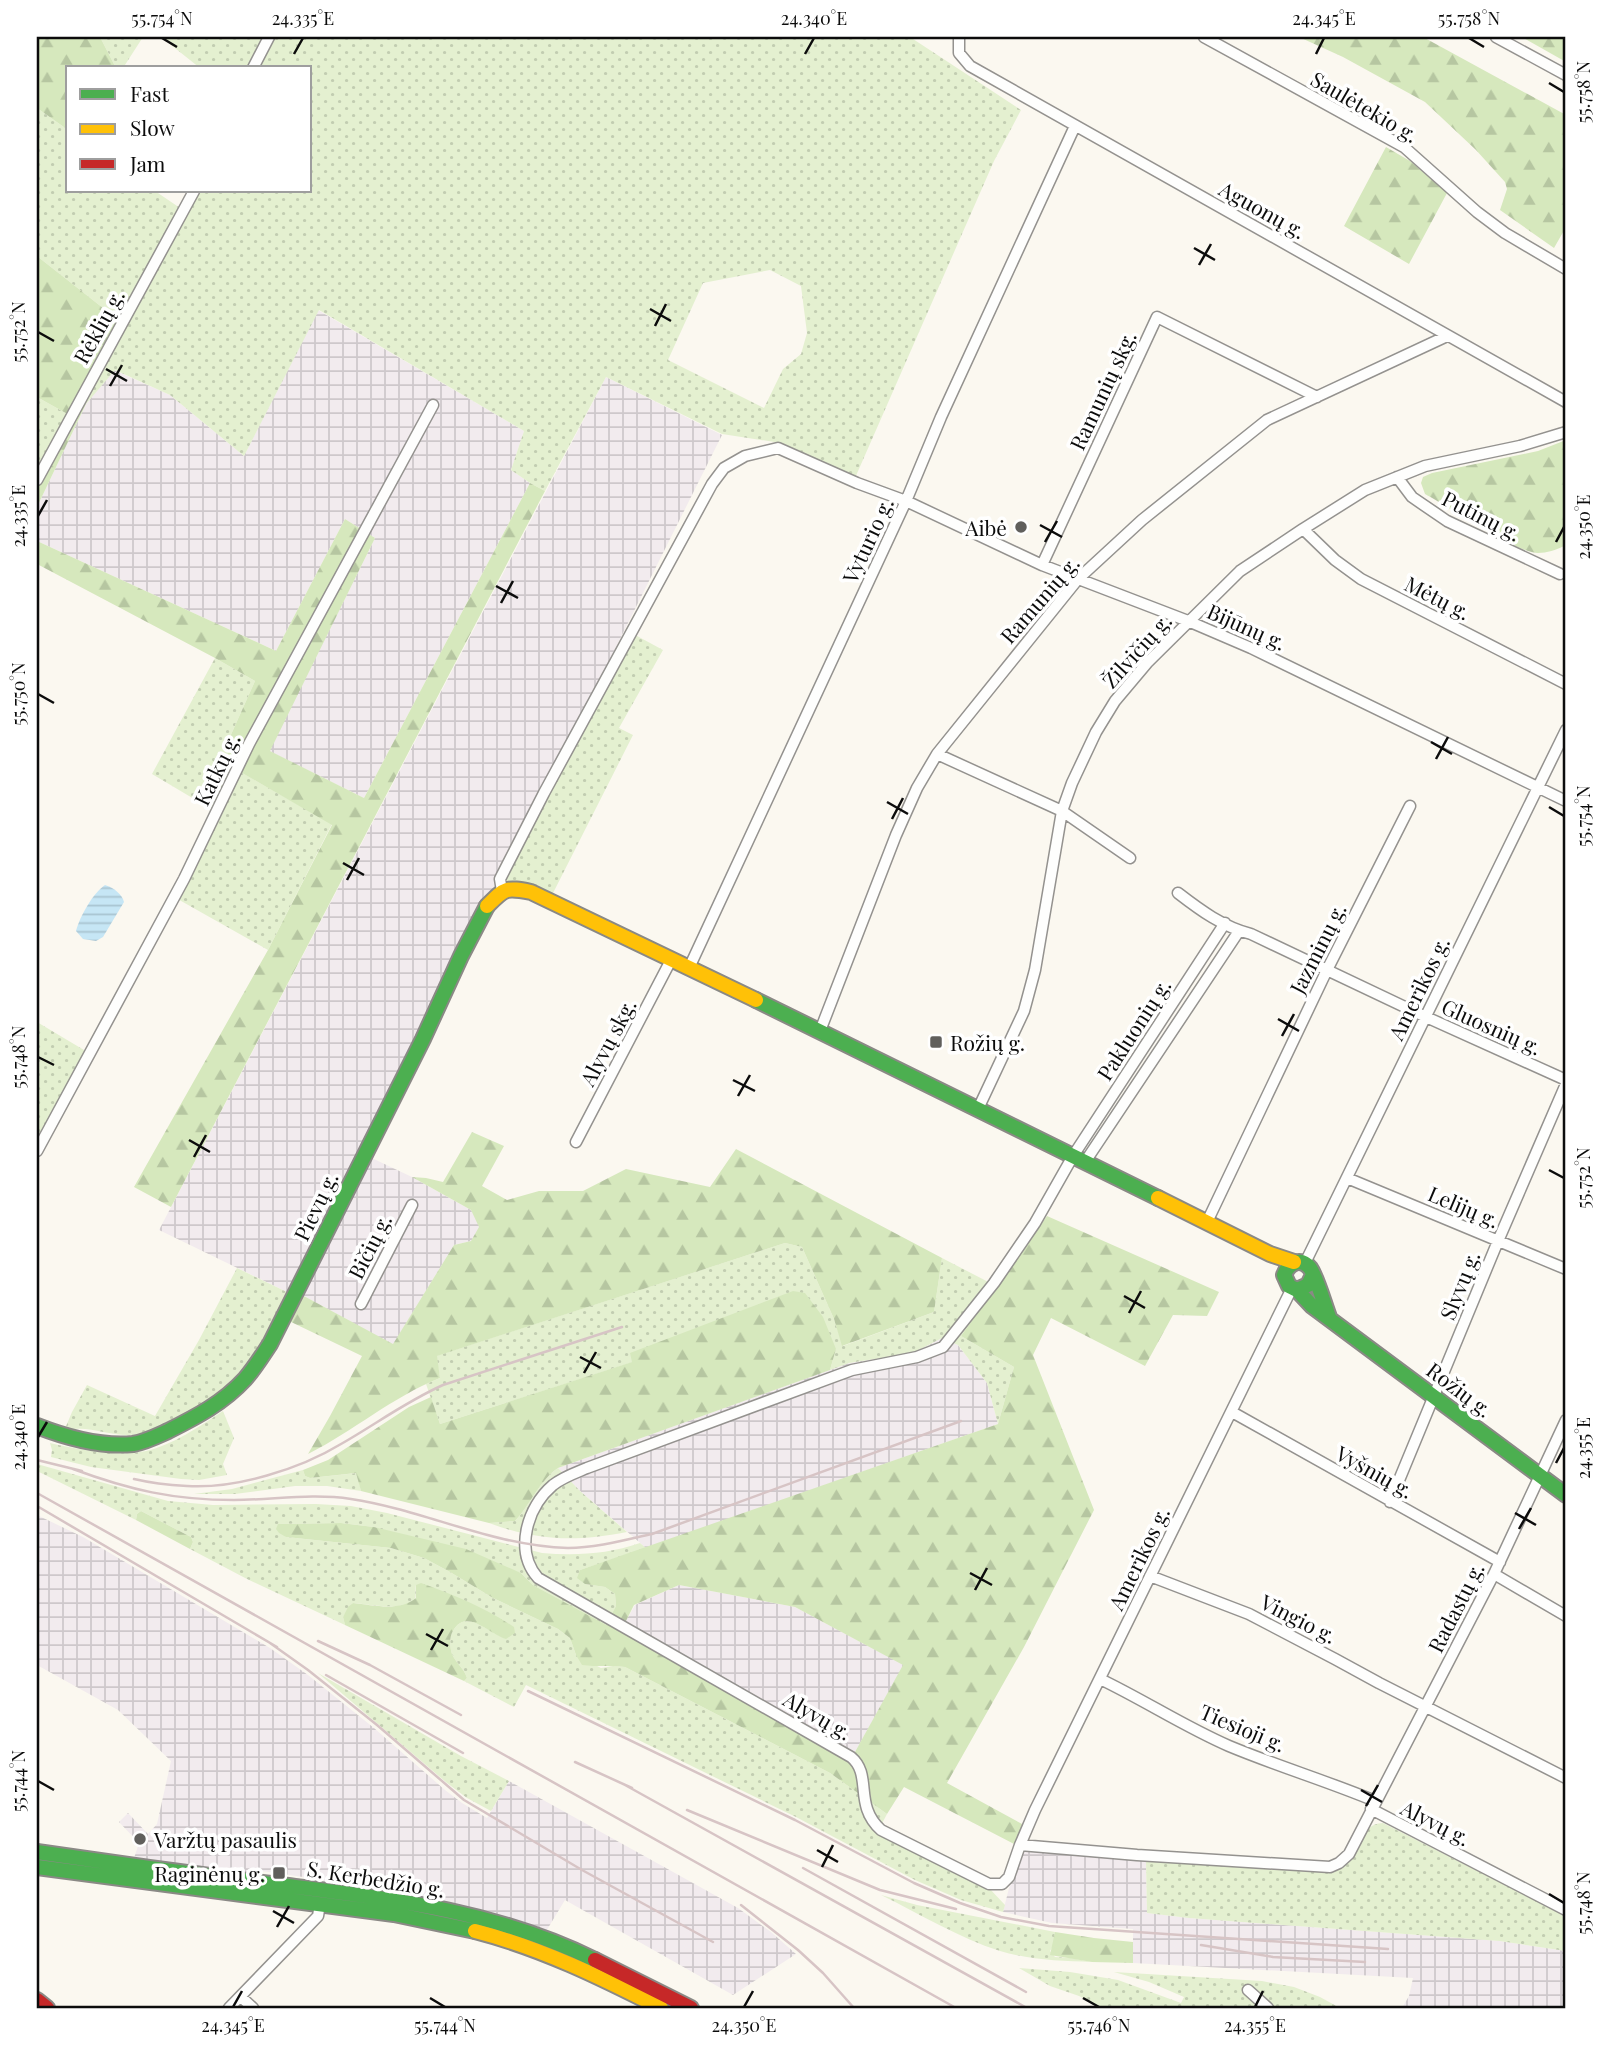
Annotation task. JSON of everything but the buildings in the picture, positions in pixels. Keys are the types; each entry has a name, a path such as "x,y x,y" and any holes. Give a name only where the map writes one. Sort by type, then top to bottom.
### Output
{"street":[{"path":"254,66 269,37"},
{"name":"Aguonų g.","path":"960,37 959,53 970,66 1566,401"},
{"name":"Saulėtekio g.","path":"1205,37 1404,147 1477,212 1505,233 1566,269"},
{"path":"1496,37 1566,75"},
{"name":"Vyturio g.","path":"689,968 906,501 941,417 1075,126"},
{"name":"Rėklių g.","path":"37,480 193,192"},
{"name":"Ramunių skg.","path":"1042,565 1157,317 1317,397"},
{"name":"Ramunių g.","path":"820,1031 907,809 937,754 1078,579 1142,520 1267,420 1447,336"},
{"name":"Katkų g.","path":"37,1152 179,888 254,734 433,405"},
{"name":"Žilvičių g.","path":"978,1109 1024,1011 1035,970 1062,811 1083,755 1115,702 1147,663 1240,571 1365,490 1425,466 1520,446 1566,432"},
{"name":"Bijūnų g.","path":"502,891 500,879 544,793 712,484 724,468 745,456 778,448 857,483 906,501 1042,565 1188,621 1298,670 1566,801"},
{"name":"Putinų g.","path":"1397,477 1412,497 1447,521 1560,574"},
{"name":"Mėtų g.","path":"1303,528 1335,560 1361,579 1566,684"},
{"name":"Amerikos g.","path":"1299,1263 1347,1178 1566,730"},
{"path":"937,754 1062,811 1130,858"},
{"name":"Jazminų g.","path":"1207,1222 1327,970 1410,806"},
{"name":"Rožių g.","path":"502,891 522,889 549,901 820,1031 1256,1248 1279,1259 1299,1263"},
{"name":"Pievų g.","path":"37,1426 50,1433 91,1441 131,1444 146,1441 197,1417 245,1379 270,1345 486,907 502,891"},
{"name":"Gluosnių g.","path":"1178,893 1212,918 1566,1082"},
{"name":"Pakluonių g.","path":"1079,1159 1225,923"},
{"name":"Pakluonių g.","path":"1079,1159 1239,931"},
{"name":"Alyvų skg.","path":"576,1142 671,960"},
{"name":"Slyvų g.","path":"1391,1502 1566,1082"},
{"name":"Alyvų g.","path":"1079,1159 994,1283 943,1347 917,1357 852,1370 561,1479 550,1487 533,1510 527,1527 526,1552 531,1569 538,1578 851,1756 858,1762 861,1771 865,1807 871,1821 881,1829 989,1884 1002,1884 1009,1877 1020,1845 1137,1856 1330,1867 1345,1859 1373,1805 1566,1908"},
{"name":"Lelijų g.","path":"1347,1178 1566,1269"},
{"name":"Bičių g.","path":"361,1304 412,1205"},
{"name":"Rožių g.","path":"1256,1248 1312,1306 1566,1495"},
{"path":"1299,1263 1309,1267 1312,1278 1305,1288 1291,1286 1287,1267 1299,1263"},
{"name":"Rožių g.","path":"1312,1278 1329,1317"},
{"name":"Amerikos g.","path":"1020,1845 1291,1286"},
{"name":"Vyšnių g.","path":"1232,1412 1500,1562"},
{"name":"Radastų g.","path":"1373,1805 1494,1574 1566,1420"},
{"path":"1494,1574 1566,1616"},
{"name":"Vingio g.","path":"1150,1576 1249,1614 1566,1778"},
{"name":"Tiesioji g.","path":"1100,1679 1195,1730 1373,1805"},
{"name":"S. Kerbedžio g.","path":"37,1852 320,1904 394,1914 485,1933 572,1964 661,2008"},
{"name":"S. Kerbedžio g.","path":"37,1867 424,1904 495,1921 541,1937 580,1953 691,2008"},
{"path":"229,2008 318,1916 320,1904"},
{"path":"1248,1990 1268,2008"},
{"path":"241,1997 253,2008"},
{"path":"37,2000 47,2008"}],"shaded area":[{"path":"318,310 524,431 511,470 530,483 364,798 269,751 375,538 345,519 276,651 37,541 37,507 86,404 114,370 170,395 244,456"},
{"path":"606,377 722,435 500,879 359,1152 412,1177 471,1210 480,1227 471,1241 454,1245 393,1345 302,1295 289,1293 159,1230"},
{"path":"942,1338 958,1345 987,1383 998,1424 646,1548 580,1491 558,1468 849,1363 913,1353"},
{"path":"37,1515 83,1537 270,1648 374,1728 445,1790 487,1818 509,1781 738,1908 796,1954 733,1995 565,1900 545,1933 319,1883 303,1877 262,1871 245,1874 133,1861 139,1843 119,1822 128,1813 148,1834 157,1824 171,1761 118,1710 37,1665"},
{"path":"679,1585 795,1607 904,1665 850,1761 620,1631 635,1605"},
{"path":"1027,1851 1146,1861 1147,1913 1500,1941 1566,1951 1566,2008 1402,2008 1409,1996 1413,1978 1133,1963 1133,1929 1052,1923 1003,1912 1020,1855"}],"green space":[{"path":"37,37 100,37 115,66 66,66 66,129 37,108"},
{"path":"100,37 143,37 124,66 115,66"},
{"path":"161,37 910,37 1021,110 994,161 855,478 781,443 722,434 606,377 545,491 511,470 524,431 319,310 244,456 170,395 115,370 86,404 80,400 122,323 37,256 37,108 66,129 66,192 156,192 183,210 193,192 312,192 312,66 197,66","holes":["770,270 801,286 807,333 801,354 783,369 764,408 668,360 703,283"]},
{"path":"1299,37 1423,37 1566,115 1566,227 1554,248 1500,210 1507,189 1505,182 1476,150 1425,102 1343,57"},
{"path":"1522,37 1566,37 1566,62"},
{"path":"1386,147 1410,161 1447,193 1409,264 1344,226"},
{"path":"37,256 122,323 81,400 86,404 37,507 37,480 71,416 37,397"},
{"path":"37,397 71,416 37,480"},
{"path":"1566,440 1566,543 1551,551 1528,551 1498,537 1425,494 1421,483 1423,477 1432,473 1538,451"},
{"path":"530,483 545,491 171,1207 134,1187 268,950 332,825 237,770 225,748 255,681 37,564 37,541 276,651 345,519 375,538 270,751 364,798"},
{"path":"626,630 663,650 619,728 633,735 549,901 500,884 500,879"},
{"path":"215,658 255,681 225,748 237,770 332,824 268,950 174,897 216,812 152,774"},
{"path":"37,1022 89,1053 37,1151"},
{"path":"472,1132 504,1146 482,1186 507,1200 539,1191 583,1191 626,1169 710,1187 736,1149 942,1258 934,1312 842,1346 834,1319 802,1247 785,1243 437,1356 440,1378 406,1395 308,1454 362,1356 289,1321 302,1295 393,1344 454,1245 471,1241 479,1227 471,1210 412,1177 443,1182"},
{"path":"1047,1216 1219,1292 1207,1316 1173,1315 1145,1366 1051,1318 1033,1355 1094,1510 1024,1647 947,1783 1024,1825 1016,1845 904,1787 887,1814 830,1773 625,1667 582,1665 570,1638 558,1629 493,1598 424,1558 391,1548 286,1537 276,1529 278,1524 341,1523 374,1527 466,1549 521,1573 533,1585 606,1625 616,1606 615,1594 605,1587 585,1584 577,1578 580,1570 998,1424 1014,1367 961,1336","holes":["679,1585 795,1607 903,1665 850,1761 621,1631 634,1605"]},
{"path":"785,1243 802,1247 843,1346 934,1312 942,1258 998,1287 961,1336 1014,1367 998,1424 987,1383 958,1345 942,1338 913,1353 849,1363 830,1370 836,1349 631,1353 633,1362 440,1424 426,1384 440,1378 436,1356"},
{"path":"237,1268 289,1293 250,1360 226,1386 192,1410 138,1434 119,1435 82,1429 64,1431 87,1385 155,1416"},
{"path":"793,1291 805,1293 823,1317 836,1349 830,1370 558,1468 546,1479 515,1521 489,1523 361,1491 356,1473 310,1478 305,1476 303,1470 328,1460 409,1407 431,1397 440,1424 632,1362 630,1353"},
{"path":"223,1411 234,1438 223,1464 227,1475 199,1480 181,1479 91,1467 51,1457 50,1443 110,1453 146,1451 176,1440"},
{"path":"37,1464 168,1501 213,1505 351,1506 542,1553 592,1553 640,1543 646,1548 580,1570 585,1584 605,1587 615,1594 616,1606 606,1626 533,1585 521,1573 374,1527 341,1523 278,1524 286,1537 391,1548 424,1558 493,1598 558,1629 570,1638 576,1655 601,1668 625,1667 830,1773 887,1814 877,1833 989,1888 1005,1905 1003,1912 961,1900 915,1880 796,1817 526,1685 514,1707 464,1681 466,1674 452,1654 450,1646 452,1633 458,1624 464,1621 478,1624 506,1638 416,1585 415,1600 402,1606 353,1603 343,1617 345,1625 190,1549 193,1542 191,1537 141,1511 136,1520 37,1471"},
{"path":"558,1468 627,1532 557,1538 524,1533 489,1523 515,1521 546,1479"},
{"path":"303,1470 305,1476 310,1478 357,1473 361,1491 327,1486 295,1486 235,1494 194,1494 232,1489"},
{"path":"141,1511 191,1537 193,1542 190,1549 136,1520"},
{"path":"421,1583 469,1602 514,1627 515,1633 506,1639 478,1624 464,1621 458,1624 452,1633 450,1646 452,1654 466,1674 464,1681 345,1625 343,1617 353,1603 402,1605 416,1598 416,1585"},
{"path":"318,1673 509,1781 491,1811 447,1783"},
{"path":"1383,1823 1566,1916 1566,1951 1500,1941 1147,1913 1146,1861 1329,1871 1346,1864 1369,1828"},
{"path":"881,1895 917,1905 1055,1932 1054,1945 1050,1951 1055,1957 1092,1962 1034,1958 1000,1951 955,1933"},
{"path":"1055,1932 1133,1942 1133,1963 1092,1962 1050,1955"},
{"path":"1019,1968 1070,1972 1118,1980 1181,2003 1184,1997 1149,1982 1114,1972 1262,1981 1294,1987 1340,2008 1102,2008 1050,1986"}],"water":[{"path":"105,885 117,892 124,902 103,937 96,941 83,939 76,931 78,925 92,899"}],"railway":[{"path":"134,1479 206,1486 267,1476 325,1453 404,1405 443,1385 622,1327"},
{"path":"73,1469 114,1483 171,1496 234,1500 321,1497 351,1499 513,1541 540,1546 579,1548 652,1534 961,1421"},
{"path":"37,1460 82,1471"},
{"path":"37,1493 956,2008"},
{"path":"37,1506 277,1647"},
{"path":"318,1641 370,1665 461,1715"},
{"path":"270,1643 377,1725 464,1800 582,1870 713,1942"},
{"path":"326,1675 463,1753"},
{"path":"528,1691 795,1820 914,1883 1001,1917 1049,1926 1388,1949"},
{"path":"575,1762 632,1788"},
{"path":"625,1785 1027,2008"},
{"path":"687,1810 880,1890 956,1909"},
{"path":"803,1868 1026,1992"},
{"path":"741,1905 798,1950 854,2008"},
{"path":"1201,1945 1273,1957 1365,1962"}],"traffic: fast":[{"path":"37,1426 96,1443 137,1443 151,1439 199,1415 228,1395 245,1379 270,1344 487,906"},
{"path":"756,1000 1158,1198"},
{"path":"1312,1277 1308,1285 1297,1290 1289,1286 1284,1275 1295,1263 1306,1264 1315,1278 1329,1317"},
{"path":"1297,1290 1312,1306 1566,1495"},
{"path":"37,1852 441,1909 518,1929 595,1960"},
{"path":"37,1867 394,1914 475,1931"}],"traffic: slow":[{"path":"487,906 506,890 531,892 756,1000"},
{"path":"1158,1198 1270,1254 1294,1262"},
{"path":"475,1931 547,1955 593,1974 661,2008"}],"traffic: jam":[{"path":"595,1960 691,2008"},
{"path":"37,2000 47,2008"}],"place":[{"name":"Aibė","path":"1021,527"},
{"name":"Rožių g.","path":"936,1042"},
{"name":"Varžtų pasaulis","path":"140,1839"},
{"name":"Raginėnų g.","path":"279,1873"}]}
